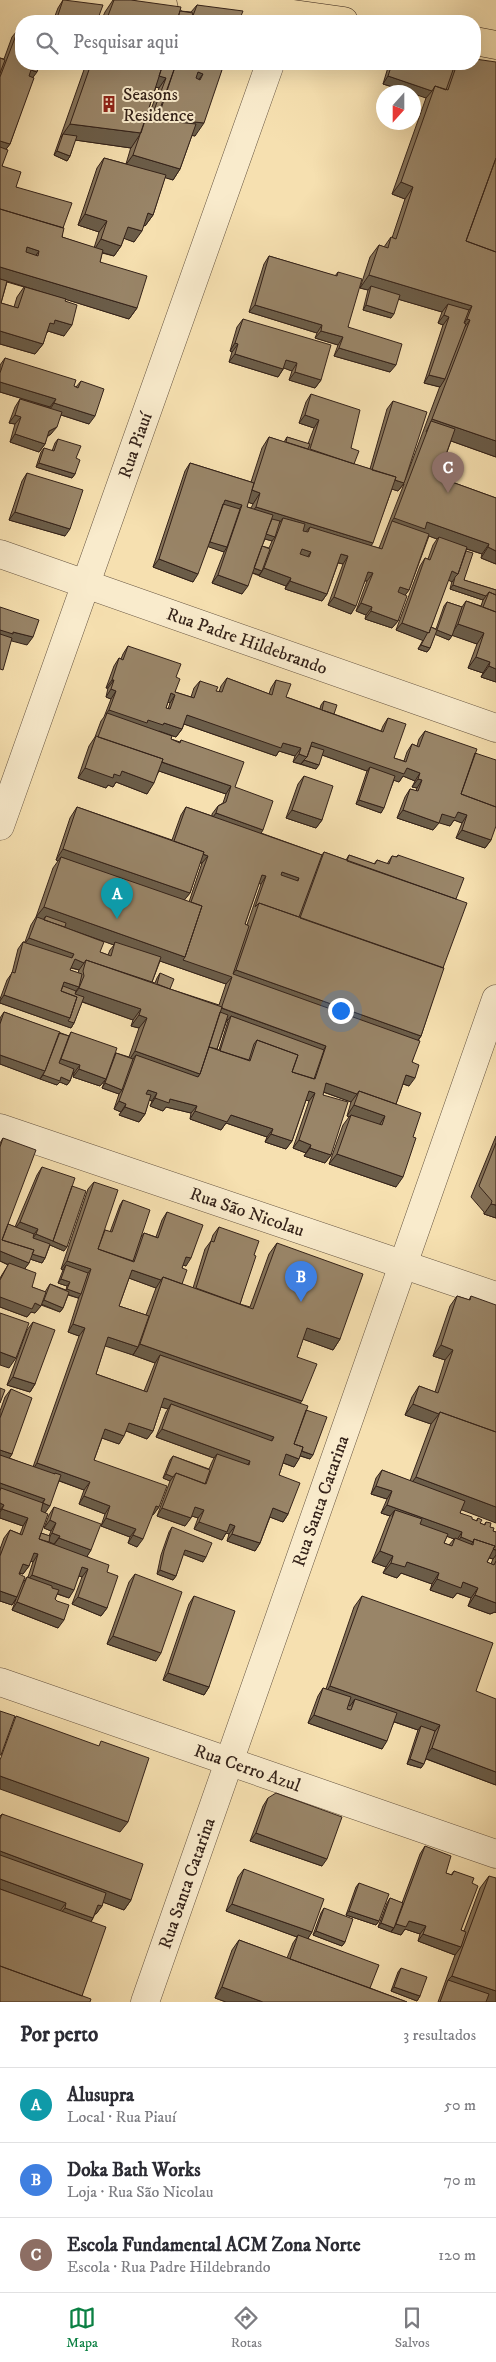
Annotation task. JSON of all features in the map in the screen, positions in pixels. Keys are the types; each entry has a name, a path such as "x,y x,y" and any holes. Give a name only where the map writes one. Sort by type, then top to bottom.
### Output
{"main road":[{"path":"191,0 275,15"},
{"path":"481,42 496,45"}],"street":[{"name":"Rua Piauí","path":"0,826 88,583 268,70"},
{"name":"Rua Padre Hildebrando","path":"0,554 88,583 496,728"},
{"name":"Rua Santa Catarina","path":"146,2002 496,999"},
{"name":"Rua São Nicolau","path":"0,1128 496,1296"},
{"name":"Rua Cerro Azul","path":"0,1682 496,1854"}],"building":[{"path":"63,0 103,5 99,15 58,15"},
{"path":"114,0 131,0 181,7 179,15 108,15"},
{"path":"197,5 243,11 241,15 193,15"},
{"path":"180,11 193,13 192,15 179,15"},
{"path":"15,38 15,70 31,70 29,76 34,78 10,144 0,141 0,77"},
{"path":"0,58 5,60 0,73"},
{"path":"481,60 496,62 496,158 466,241 496,252 496,441 432,419 470,320 467,319 472,306 369,275 379,245 388,248 391,237 396,239 413,187 401,182 435,86 448,90 455,70 481,70"},
{"name":"Seasons Residence","path":"89,70 161,70 141,133 70,124"},
{"path":"161,70 174,70 156,120 196,124 180,169 133,155 148,111 153,113 166,78 159,76"},
{"path":"174,70 222,70 204,123 158,118","holes":["198,72 203,74 200,80 196,78"]},
{"path":"390,70 453,70 446,90 435,86 432,91 421,87 421,85 414,85 388,76"},
{"path":"63,134 77,136 70,156 57,151"},
{"path":"0,147 8,150 2,166 21,172 16,187 72,203 63,228 0,209"},
{"path":"104,158 166,175 153,215 148,213 142,231 128,227 121,246 101,239 107,221 85,214"},
{"path":"496,158 496,252 466,241"},
{"path":"0,209 64,228 62,237 103,250 100,262 147,276 137,308 0,267","holes":["27,247 39,251 38,256 26,252"]},
{"path":"269,256 337,276 338,272 362,279 348,327 402,344 396,365 339,348 343,337 321,331 322,325 255,305"},
{"path":"0,279 7,281 1,303 18,308 25,287 66,299 65,301 77,305 72,325 55,320 54,324 50,323 43,344 0,331"},
{"path":"371,286 400,295 394,314 366,305"},
{"path":"448,304 469,310 464,323 466,324 445,379 429,375 449,317 444,315"},
{"path":"243,319 331,345 321,380 295,372 297,363 286,360 283,369 235,354 238,344 235,343"},
{"path":"5,358 76,380 74,386 78,388 81,381 104,389 95,416 54,403 56,399 0,382 0,373"},
{"path":"311,394 360,410 351,448 359,451 354,464 310,449 319,420 305,415"},
{"path":"20,399 62,412 57,427 49,431 45,444 15,434 21,417 15,415"},
{"path":"393,401 427,412 404,483 395,480 396,477 372,470"},
{"path":"431,421 455,429 438,477 496,498 496,551 488,547 489,544 427,522 425,529 394,518"},
{"path":"269,437 396,477 373,543 256,507 260,493 252,490"},
{"path":"287,437 310,444 308,449 286,442"},
{"path":"58,439 81,446 76,458 80,460 75,474 39,463 44,448 54,451"},
{"path":"190,463 254,483 247,507 273,515 248,586 218,575 242,505 225,500 198,574 159,559"},
{"path":"27,473 83,490 70,529 15,512"},
{"path":"223,504 240,509 227,547 210,542"},
{"path":"283,518 305,524 303,531 308,532 310,527 382,549 392,521 429,534 409,590 400,587 398,592 407,596 398,621 371,611 372,607 361,603 373,573 368,572 356,606 334,597 348,556 341,554 327,594 290,581 291,578 264,568","holes":["302,549 311,552 309,557 300,554"]},
{"path":"272,519 280,521 275,537 266,534"},
{"path":"439,537 467,547 458,574 452,571 429,633 402,623 425,558 430,560"},
{"path":"262,546 270,549 262,571 254,568"},
{"path":"466,551 473,553 464,580 496,590 496,595 489,592 486,596 453,585"},
{"path":"489,592 496,595 496,612 483,607"},
{"path":"466,601 496,612 496,669 489,666 490,662 476,657 484,633 458,624"},
{"path":"447,602 462,607 452,636 437,630"},
{"path":"0,607 39,620 33,637 0,630"},
{"path":"431,627 437,630 430,648 421,645"},
{"path":"0,634 12,638 3,670 0,669"},
{"path":"128,646 181,664 176,677 180,679 175,692 194,698 200,681 218,687 216,691 222,692 227,678 272,695 276,680 291,684 286,697 383,732 388,718 406,724 394,758 406,762 412,744 419,747 425,731 477,749 461,794 496,807 496,826 491,840 462,830 467,815 458,812 455,818 442,814 439,823 403,810 410,789 418,791 422,780 418,779 420,773 407,768 404,774 312,742 307,757 299,754 301,748 283,743 281,748 187,715 182,729 148,720 147,723 109,710 116,691 111,689 114,680 112,680 119,658 123,660","holes":["171,693 175,695 170,709 166,708"]},
{"path":"324,701 337,705 334,714 322,710"},
{"path":"107,713 172,736 171,739 180,743 181,740 244,762 235,787 273,801 263,830 216,813 218,806 226,802 231,786 162,762 163,759 98,737"},
{"path":"96,736 163,759 154,783 122,771 120,776 114,774 113,778 85,768"},
{"path":"311,746 324,750 319,765 304,760"},
{"path":"475,753 496,760 496,807 461,794"},
{"path":"370,767 395,776 384,808 359,800"},
{"path":"304,776 333,786 322,820 292,810"},
{"path":"77,807 204,852 190,893 63,849"},
{"path":"186,807 322,855 299,917 259,903 255,907 266,876 262,875 245,924 249,926 233,974 420,1041 412,1062 419,1065 415,1078 406,1075 396,1104 359,1091 357,1094 326,1083 323,1095 348,1102 331,1155 310,1148 311,1145 299,1140 315,1093 309,1091 292,1141 271,1134 273,1129 231,1115 227,1122 195,1111 197,1106 170,1099 169,1103 155,1098 157,1093 148,1090 146,1094 151,1095 145,1114 125,1107 126,1104 119,1101 136,1055 198,1077 209,1047 250,1061 257,1040 298,1055 292,1072 315,1079 326,1046 222,1008 232,977 183,960 202,906 191,902 208,856 203,854 204,852 174,841","holes":["282,872 299,878 298,881 281,875"]},
{"path":"324,852 467,903 443,968 300,918"},
{"path":"349,855 375,864 377,860 389,864 392,856 397,857 398,855 464,878 456,899 347,861"},
{"path":"61,857 202,906 185,957 44,907"},
{"path":"259,903 444,968 421,1036 236,970"},
{"path":"46,916 66,923 65,927 44,920"},
{"path":"37,917 104,942 100,952 111,956 115,942 161,957 152,982 86,960 84,963 75,959 70,970 82,974 79,987 64,982 61,991 77,997 70,1018 4,995 12,972 15,973 23,942 72,958 74,954 29,938"},
{"path":"86,960 222,1007 200,1074 135,1051 147,1018 139,1015 141,1009 79,988 84,976 83,971"},
{"path":"160,973 174,979 170,989 157,984"},
{"path":"63,986 76,991 75,994 84,997 74,1023 68,1021 77,997 61,991"},
{"path":"4,1012 60,1032 45,1071 0,1055 0,1024"},
{"path":"220,1012 228,1015 217,1049 209,1047"},
{"path":"231,1016 324,1050 314,1079 292,1072 298,1055 257,1040 249,1060 220,1051"},
{"path":"71,1032 117,1048 106,1079 79,1069 80,1065 61,1059"},
{"path":"59,1033 69,1036 59,1063 74,1069 70,1081 61,1077 60,1081 43,1075"},
{"path":"116,1053 133,1059 122,1090 105,1083"},
{"path":"359,1091 421,1113 413,1137 416,1138 403,1177 337,1154 351,1115 382,1125 385,1116 354,1105"},
{"path":"3,1138 36,1150 2,1240 34,1250 29,1263 0,1251 0,1147"},
{"path":"496,1143 496,1205 491,1204 492,1201 479,1186"},
{"path":"42,1167 75,1178 53,1241 36,1234 38,1229 20,1222"},
{"path":"94,1182 118,1190 98,1249 134,1262 144,1233 158,1238 167,1212 203,1225 191,1258 186,1257 182,1268 187,1270 182,1284 163,1277 161,1280 132,1270 119,1306 149,1316 138,1347 108,1337 96,1374 147,1392 160,1355 308,1406 294,1444 303,1447 299,1459 286,1454 279,1475 300,1483 288,1514 273,1508 260,1543 232,1534 235,1526 230,1524 227,1532 199,1522 204,1510 195,1507 191,1518 162,1508 176,1473 206,1484 217,1454 249,1465 250,1461 162,1429 171,1404 272,1441 274,1437 164,1398 153,1431 129,1423 124,1436 105,1429 94,1460 167,1486 159,1507 156,1506 143,1539 133,1535 136,1529 106,1518 110,1506 84,1496 90,1482 37,1463 85,1328 73,1324 91,1269 67,1261"},
{"path":"72,1186 86,1191 67,1247 53,1241"},
{"path":"123,1200 150,1210 133,1261 98,1249 105,1230 112,1232"},
{"path":"8,1224 34,1234 33,1238 50,1244 45,1258 32,1254 34,1250 2,1240"},
{"path":"219,1227 259,1241 240,1304 196,1288 211,1241 214,1242"},
{"path":"277,1243 363,1274 340,1339 307,1328 297,1357 317,1364 302,1401 140,1344 163,1277 253,1309"},
{"path":"9,1263 36,1273 32,1287 46,1292 41,1306 35,1303 32,1309 0,1297 0,1280"},
{"path":"66,1265 88,1273 81,1294 67,1289 70,1282 61,1279"},
{"path":"50,1284 69,1292 63,1308 44,1300"},
{"path":"457,1296 470,1300 471,1296 496,1305 496,1432 413,1404 419,1386 438,1393 453,1350 441,1345"},
{"path":"0,1313 29,1323 16,1358 0,1352"},
{"path":"33,1322 55,1330 35,1384 13,1377"},
{"path":"0,1388 5,1390 0,1403"},
{"path":"11,1389 32,1398 12,1454 0,1450 0,1418"},
{"path":"306,1410 327,1417 313,1455 302,1451 303,1447 294,1444"},
{"path":"440,1412 496,1432 496,1507 416,1477"},
{"path":"0,1455 61,1475 50,1506 43,1503 45,1499 0,1483"},
{"path":"173,1456 210,1470 205,1484 176,1473 173,1477 166,1474"},
{"path":"382,1470 465,1501 460,1513 477,1521 478,1518 482,1520 480,1523 485,1525 486,1522 491,1523 490,1527 494,1528 493,1531 496,1532 496,1550 493,1549 495,1546 474,1539 473,1542 461,1537 462,1532 387,1505 392,1491 376,1486"},
{"path":"1,1488 43,1503 41,1511 48,1514 39,1539 109,1565 107,1572 118,1576 107,1608 78,1597 88,1569 82,1567 74,1590 32,1575 38,1554 34,1553 29,1566 23,1564 19,1574 25,1577 17,1597 0,1591 0,1556 10,1530 22,1535 28,1518 2,1509 4,1505 0,1503"},
{"path":"54,1507 101,1524 91,1550 59,1538 60,1536 52,1533 56,1523 50,1520"},
{"path":"395,1510 422,1519 420,1524 448,1534 444,1543 452,1546 455,1538 473,1545 474,1539 495,1546 487,1562 494,1565 496,1561 496,1603 475,1595 478,1588 463,1582 461,1588 437,1579 439,1573 407,1562 405,1567 391,1563 393,1556 380,1551"},
{"path":"172,1527 212,1543 206,1557 185,1550 176,1576 160,1570"},
{"path":"41,1533 50,1536 49,1542 39,1539"},
{"path":"135,1574 182,1592 161,1653 113,1636"},
{"path":"27,1577 59,1590 55,1599 69,1605 64,1620 17,1602"},
{"path":"194,1596 235,1611 209,1687 168,1673"},
{"path":"362,1596 493,1643 476,1691 496,1699 496,1772 432,1748 440,1725 330,1686"},
{"path":"323,1688 351,1697 347,1709 351,1710 355,1699 397,1713 387,1741 314,1715"},
{"path":"0,1711 15,1716 1,1755 0,1755"},
{"path":"16,1716 99,1746 101,1741 149,1758 128,1822 0,1776 0,1760"},
{"path":"421,1726 435,1731 424,1764 410,1759"},
{"path":"276,1793 342,1817 327,1859 256,1833 268,1798"},
{"path":"2,1814 143,1864 131,1900 0,1851 0,1819"},
{"path":"425,1846 451,1856 446,1873 452,1875 454,1871 474,1878 472,1883 478,1886 461,1930 466,1932 461,1947 423,1934 426,1926 409,1921 406,1927 396,1924"},
{"path":"0,1855 106,1893 102,1906 98,1905 93,1918 65,1908 66,1903 0,1879"},
{"path":"244,1869 324,1899 312,1932 232,1904"},
{"path":"489,1876 496,1878 496,1991 452,1976"},
{"path":"359,1883 389,1894 379,1921 349,1911"},
{"path":"0,1889 106,1927 82,1996 0,1966"},
{"path":"390,1898 403,1903 394,1928 381,1923"},
{"path":"324,1908 353,1919 345,1942 316,1931"},
{"path":"298,1935 379,1965 370,1988 290,1959"},
{"path":"239,1940 407,2002 263,2002 222,1987"},
{"path":"0,1966 91,1999 90,2002 0,2002"},
{"path":"401,1968 427,1977 420,1996 394,1987"},
{"path":"448,1980 489,1994 486,2002 440,2002"}],"place":[{"name":"Seasons Residence","path":"109,104"},
{"name":"Escola Fundamental ACM Zona Norte","path":"448,493"},
{"name":"Alusupra","path":"117,919"},
{"name":"Doka Bath Works","path":"301,1302"}]}
